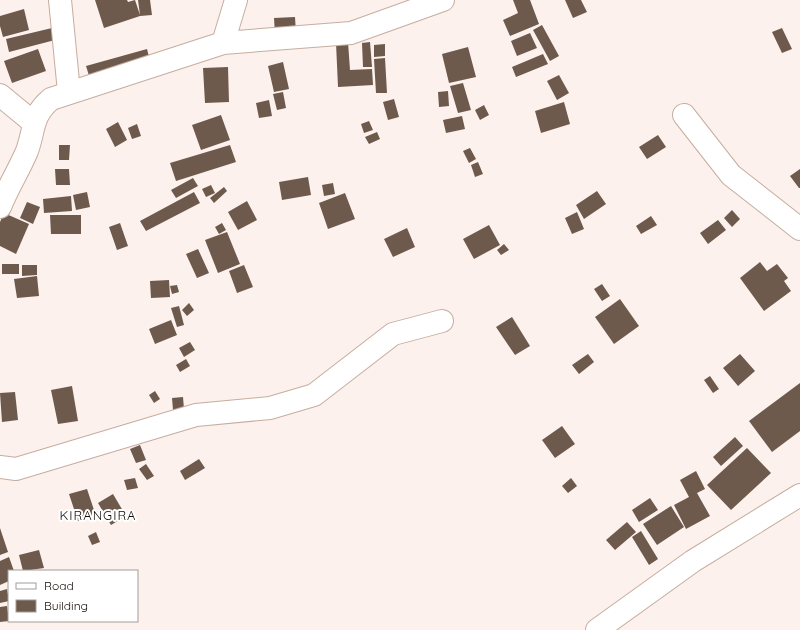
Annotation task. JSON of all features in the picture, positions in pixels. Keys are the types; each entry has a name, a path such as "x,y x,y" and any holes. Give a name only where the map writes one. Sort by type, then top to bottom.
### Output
{"street":[{"path":"60,0 70,92"},
{"path":"223,42 236,0"},
{"path":"0,206 27,150 34,123 41,107 51,99 223,42 351,33 438,1"},
{"path":"0,95 34,123"},
{"path":"684,115 731,175 800,230"},
{"path":"0,467 16,469 196,415 270,408 314,395 393,334 442,321"},
{"path":"597,630 693,560 800,495"}],"building":[{"path":"95,0 127,0 128,2 135,0 140,15 138,0 150,0 152,15 140,16 104,28"},
{"path":"513,0 530,0 539,24 510,36 503,20 518,13"},
{"path":"565,0 581,0 587,12 573,18"},
{"path":"24,9 29,30 3,37 0,26 0,16"},
{"path":"295,17 296,33 275,34 274,18"},
{"path":"542,25 559,56 550,61 533,30"},
{"path":"52,28 55,40 9,52 6,39"},
{"path":"782,28 792,49 782,53 772,32"},
{"path":"530,33 537,48 517,56 511,41"},
{"path":"348,42 350,70 372,69 373,85 338,87 336,43"},
{"path":"370,42 372,67 363,67 362,43"},
{"path":"385,44 385,56 374,57 374,45"},
{"path":"468,47 476,77 449,83 442,54"},
{"path":"38,49 46,71 12,83 4,61"},
{"path":"147,49 151,65 91,82 86,66"},
{"path":"543,54 548,64 516,77 512,67"},
{"path":"385,58 387,93 376,93 374,59"},
{"path":"283,62 289,89 274,92 268,66"},
{"path":"228,67 229,102 205,103 203,68"},
{"path":"559,75 569,93 557,100 547,81"},
{"path":"463,83 471,110 458,113 450,86"},
{"path":"448,91 449,106 439,107 438,92"},
{"path":"283,92 286,108 277,110 273,94"},
{"path":"394,99 399,117 388,120 383,102"},
{"path":"269,100 272,116 259,118 256,103"},
{"path":"564,102 570,124 541,133 535,111"},
{"path":"484,105 489,115 480,120 475,110"},
{"path":"221,115 230,140 201,150 192,125"},
{"path":"462,116 465,129 446,133 443,120"},
{"path":"369,121 373,130 364,133 361,124"},
{"path":"118,122 127,140 115,147 106,129"},
{"path":"137,124 141,136 132,139 128,128"},
{"path":"377,132 380,139 369,144 365,137"},
{"path":"658,135 666,147 647,159 639,147"},
{"path":"59,145 70,145 69,160 59,160"},
{"path":"230,145 236,162 176,181 170,163"},
{"path":"470,148 476,159 469,163 463,151"},
{"path":"478,162 483,174 475,177 471,165"},
{"path":"55,169 69,169 70,185 56,185"},
{"path":"800,169 800,188 799,188 790,176"},
{"path":"308,177 311,195 282,200 279,182"},
{"path":"193,178 198,186 176,198 171,190"},
{"path":"333,183 335,194 324,196 322,185"},
{"path":"211,185 215,193 206,197 202,189"},
{"path":"224,187 227,191 214,203 210,198"},
{"path":"597,191 606,204 584,219 576,205"},
{"path":"87,192 90,207 76,210 73,195"},
{"path":"194,192 200,203 146,231 140,221"},
{"path":"345,193 355,219 328,229 319,203"},
{"path":"71,196 72,211 44,213 43,199"},
{"path":"247,201 257,220 238,230 228,212"},
{"path":"27,202 40,207 33,224 20,218"},
{"path":"732,210 740,219 732,227 724,218"},
{"path":"577,212 584,229 572,234 565,218"},
{"path":"4,213 29,224 16,254 0,246 0,222"},
{"path":"50,215 81,215 81,234 51,234"},
{"path":"651,216 657,225 641,234 636,226"},
{"path":"718,220 726,230 708,244 700,233"},
{"path":"120,223 128,246 117,250 109,227"},
{"path":"222,223 226,230 219,234 215,227"},
{"path":"489,225 500,245 474,259 463,239"},
{"path":"407,228 415,247 393,257 384,239"},
{"path":"227,232 240,264 218,273 205,240"},
{"path":"504,244 509,250 501,255 497,250"},
{"path":"198,249 209,273 197,278 186,254"},
{"path":"760,262 767,271 777,264 788,278 784,281 791,291 764,311 740,278"},
{"path":"2,264 19,264 19,274 2,274"},
{"path":"22,265 37,265 37,275 22,276"},
{"path":"244,265 253,287 237,293 229,271"},
{"path":"37,276 39,296 17,298 14,279"},
{"path":"169,280 170,297 151,298 150,281"},
{"path":"602,284 610,296 602,301 594,289"},
{"path":"177,285 179,292 172,294 170,286"},
{"path":"620,299 639,326 614,344 595,317"},
{"path":"189,303 194,310 187,316 182,310"},
{"path":"179,306 184,325 177,327 171,308"},
{"path":"512,317 530,346 515,355 496,327"},
{"path":"171,320 177,335 155,344 149,329"},
{"path":"190,342 195,350 184,357 179,348"},
{"path":"588,354 594,362 579,374 572,365"},
{"path":"740,354 755,371 738,386 723,368"},
{"path":"186,359 190,366 180,372 176,365"},
{"path":"710,376 719,389 713,393 704,380"},
{"path":"800,383 800,431 772,452 749,421"},
{"path":"72,386 78,421 58,424 51,390"},
{"path":"155,391 160,399 154,403 149,395"},
{"path":"15,392 18,420 2,422 0,393"},
{"path":"183,397 184,409 173,410 172,398"},
{"path":"562,426 575,444 555,458 542,440"},
{"path":"735,437 743,446 721,466 713,457"},
{"path":"140,445 146,460 136,463 130,449"},
{"path":"747,448 771,473 731,510 707,485"},
{"path":"199,459 205,468 185,480 180,471"},
{"path":"146,464 154,476 147,480 139,469"},
{"path":"696,471 705,489 697,493 710,516 686,529 674,505 689,497 680,480"},
{"path":"135,478 138,488 127,490 124,480"},
{"path":"571,478 577,486 568,493 562,486"},
{"path":"87,489 96,516 78,521 69,494"},
{"path":"113,494 126,516 111,525 98,503"},
{"path":"650,498 658,510 639,522 632,510"},
{"path":"671,506 684,527 657,545 643,524"},
{"path":"627,522 636,532 615,550 606,540"},
{"path":"0,528 8,552 0,555"},
{"path":"641,531 658,559 649,565 632,537"},
{"path":"96,532 100,542 92,545 88,536"},
{"path":"39,550 44,568 23,570 19,555"},
{"path":"9,557 14,570 8,570 8,581 0,585 0,561"},
{"path":"7,589 8,601 0,603 0,591"},
{"path":"7,606 8,621 0,622 0,607"}],"district":[{"name":"KIRANGIRA","path":"98,515"}]}
